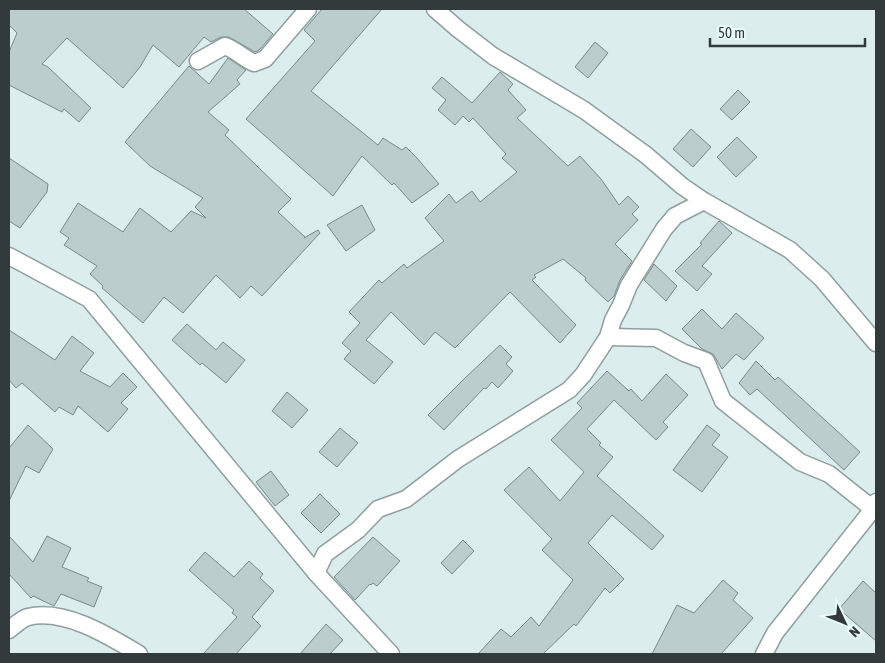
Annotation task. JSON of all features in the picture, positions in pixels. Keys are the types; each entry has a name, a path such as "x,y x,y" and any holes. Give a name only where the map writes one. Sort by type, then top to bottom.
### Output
{"street":[{"path":"198,61 225,46 234,49 243,58 254,63 265,59 308,9"},
{"path":"436,9 493,56 584,110 646,154 682,186 704,201 790,250 822,279 876,343"},
{"path":"316,573 325,554 358,530 378,509 406,499 458,459 569,390 583,375 608,337 613,320 629,285 664,229 675,216 704,201"},
{"path":"9,256 89,299 316,573 391,654"},
{"path":"608,337 656,338 684,353 706,361 723,401 800,462 829,474 875,506 775,633 764,654"},
{"path":"9,630 26,617 51,615 86,626 139,654"}],"building":[{"path":"9,9 244,9 273,34 255,52 229,37 221,37 211,42 204,37 179,67 153,45 140,67 123,88 67,38 42,64 48,67 91,108 79,122 64,109 62,112 9,85 9,52 17,33 9,25"},
{"path":"322,9 382,9 311,91 378,145 383,138 402,150 406,147 417,158 439,184 412,203 394,183 392,185 362,156 333,196 246,119 315,41 304,30"},
{"path":"595,42 608,53 588,78 575,67"},
{"path":"228,58 246,70 237,80 240,84 208,112 229,130 225,135 291,199 278,212 304,238 318,230 320,233 262,296 251,286 240,298 216,275 183,313 164,297 143,323 102,288 103,286 90,274 97,266 64,245 69,238 60,232 78,203 123,232 140,208 171,232 191,211 206,218 195,207 203,198 150,166 125,142 189,66 209,84"},
{"path":"500,72 513,84 508,90 526,110 517,118 568,166 580,156 601,179 619,205 628,196 639,207 632,214 638,220 615,244 632,261 620,280 614,296 608,302 585,280 586,278 563,259 534,275 536,277 532,280 576,325 560,343 510,292 455,348 435,332 424,345 391,312 366,340 393,362 374,384 344,359 351,351 342,343 360,323 349,312 379,280 382,283 404,264 407,268 444,241 425,218 449,194 456,203 472,191 480,202 517,172 502,158 506,154 473,118 469,122 463,116 455,125 438,110 446,100 432,88 442,77 472,103"},
{"path":"738,90 750,102 732,120 720,109"},
{"path":"691,129 711,147 693,167 673,149"},
{"path":"737,137 757,157 736,177 717,157"},
{"path":"9,158 48,184 47,192 20,228 9,221"},
{"path":"362,205 375,230 346,251 327,225"},
{"path":"719,221 732,233 702,266 712,274 697,291 675,271 702,244 700,243"},
{"path":"654,264 677,286 666,301 644,280"},
{"path":"702,309 722,329 736,313 764,338 744,360 736,354 722,369 713,354 702,349 682,329"},
{"path":"187,324 216,350 223,342 245,360 226,383 202,363 200,365 172,340"},
{"path":"9,330 55,360 72,336 94,353 80,371 110,387 123,373 137,387 121,403 128,409 108,432 78,406 73,415 59,407 55,412 22,383 16,388 9,380"},
{"path":"500,345 512,357 506,364 513,371 498,388 492,382 486,389 484,388 444,430 428,415"},
{"path":"756,361 775,380 778,377 860,452 844,470 757,389 750,395 739,383"},
{"path":"607,371 629,391 631,389 642,401 666,374 688,395 663,422 668,427 656,440 614,400 587,429 601,443 599,445 613,457 597,476 664,536 652,550 612,515 588,543 624,579 610,593 605,588 576,626 574,624 543,654 478,654 501,629 511,637 531,617 539,626 573,580 542,550 552,539 504,490 529,467 560,501 584,472 551,440 582,408 577,403"},
{"path":"287,392 308,410 292,428 272,411"},
{"path":"28,425 53,449 39,473 26,466 9,501 9,448"},
{"path":"707,425 720,435 712,445 728,457 702,492 673,470"},
{"path":"340,428 358,443 337,467 319,452"},
{"path":"271,471 289,495 275,506 256,482"},
{"path":"320,494 340,514 321,533 301,513"},
{"path":"9,536 33,562 47,536 71,548 62,567 89,578 87,581 102,587 94,607 61,594 54,606 33,596 31,598 9,574"},
{"path":"373,537 400,561 377,586 373,583 370,584 355,600 334,577"},
{"path":"463,540 474,551 452,574 441,563"},
{"path":"205,552 234,577 249,561 263,574 260,578 274,591 252,617 261,626 236,654 203,654 237,617 232,613 234,610 189,570"},
{"path":"723,580 738,593 733,600 753,618 721,654 652,654 677,605 694,613"},
{"path":"863,581 876,593 876,641 839,609"},
{"path":"326,624 343,640 330,654 300,654"}]}
